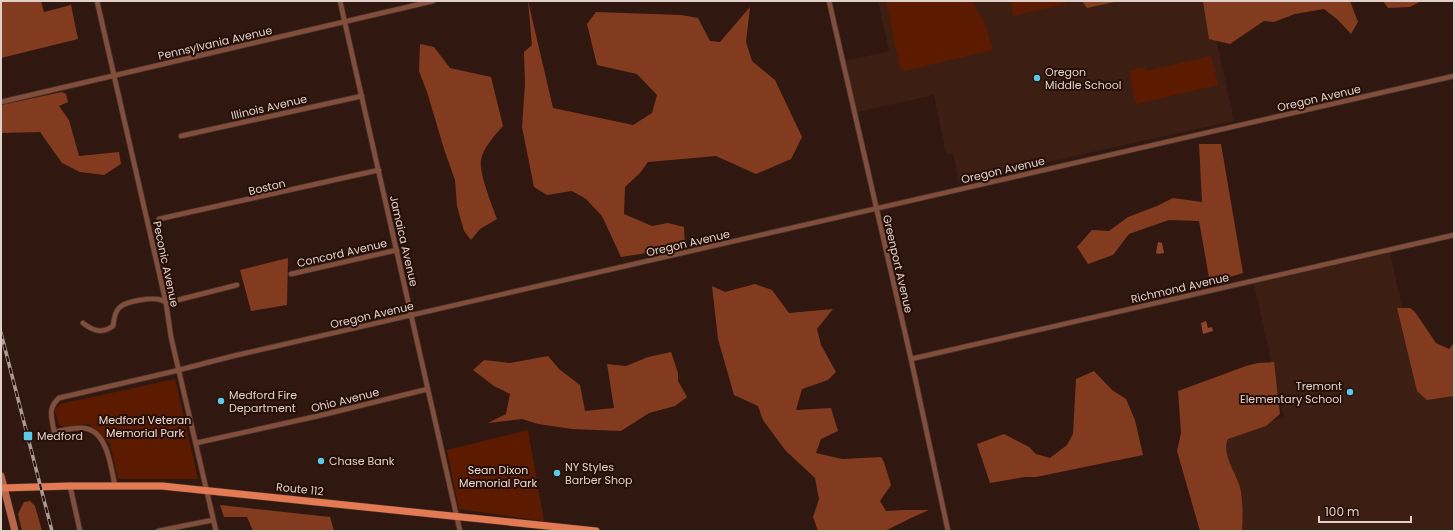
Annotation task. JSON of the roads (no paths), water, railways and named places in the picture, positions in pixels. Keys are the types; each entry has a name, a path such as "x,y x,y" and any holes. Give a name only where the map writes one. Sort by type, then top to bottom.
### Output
{"main road":[{"name":"Route 112","path":"3,488 152,486 596,531"}],"street":[{"name":"Peconic Avenue","path":"97,1 166,303 171,337 216,531"},
{"name":"Jamaica Avenue","path":"340,1 460,531"},
{"name":"Pennsylvania Avenue","path":"1,102 433,1"},
{"name":"Greenport Avenue","path":"829,1 911,359 948,531"},
{"name":"Oregon Avenue","path":"115,486 107,450 100,436 88,429 78,428 54,432 51,410 53,403 59,398 412,315 1454,76"},
{"name":"Illinois Avenue","path":"181,136 362,96"},
{"name":"Boston","path":"159,219 195,213 378,170"},
{"name":"Richmond Avenue","path":"911,359 1454,235"},
{"name":"Concord Avenue","path":"291,274 397,250"},
{"path":"83,323 91,329 99,331 109,329 113,326 118,308 126,304 138,300 160,300 166,303 237,285"},
{"name":"Ohio Avenue","path":"196,443 318,416 428,389"},
{"path":"1,476 15,531"},
{"path":"70,486 80,531"},
{"path":"158,531 213,520"}],"railway":[{"path":"1,333 52,531"}],"place":[{"name":"Oregon Middle School","path":"1037,78"},
{"name":"Tremont Elementary School","path":"1350,392"},
{"name":"Medford Fire Department","path":"221,401"},
{"name":"Medford","path":"28,436"},
{"name":"Chase Bank","path":"321,461"},
{"name":"NY Styles Barber Shop","path":"557,473"}],"park label":[{"name":"Medford Veteran Memorial Park","path":"145,426"},
{"name":"Sean Dixon Memorial Park","path":"498,476"}]}
